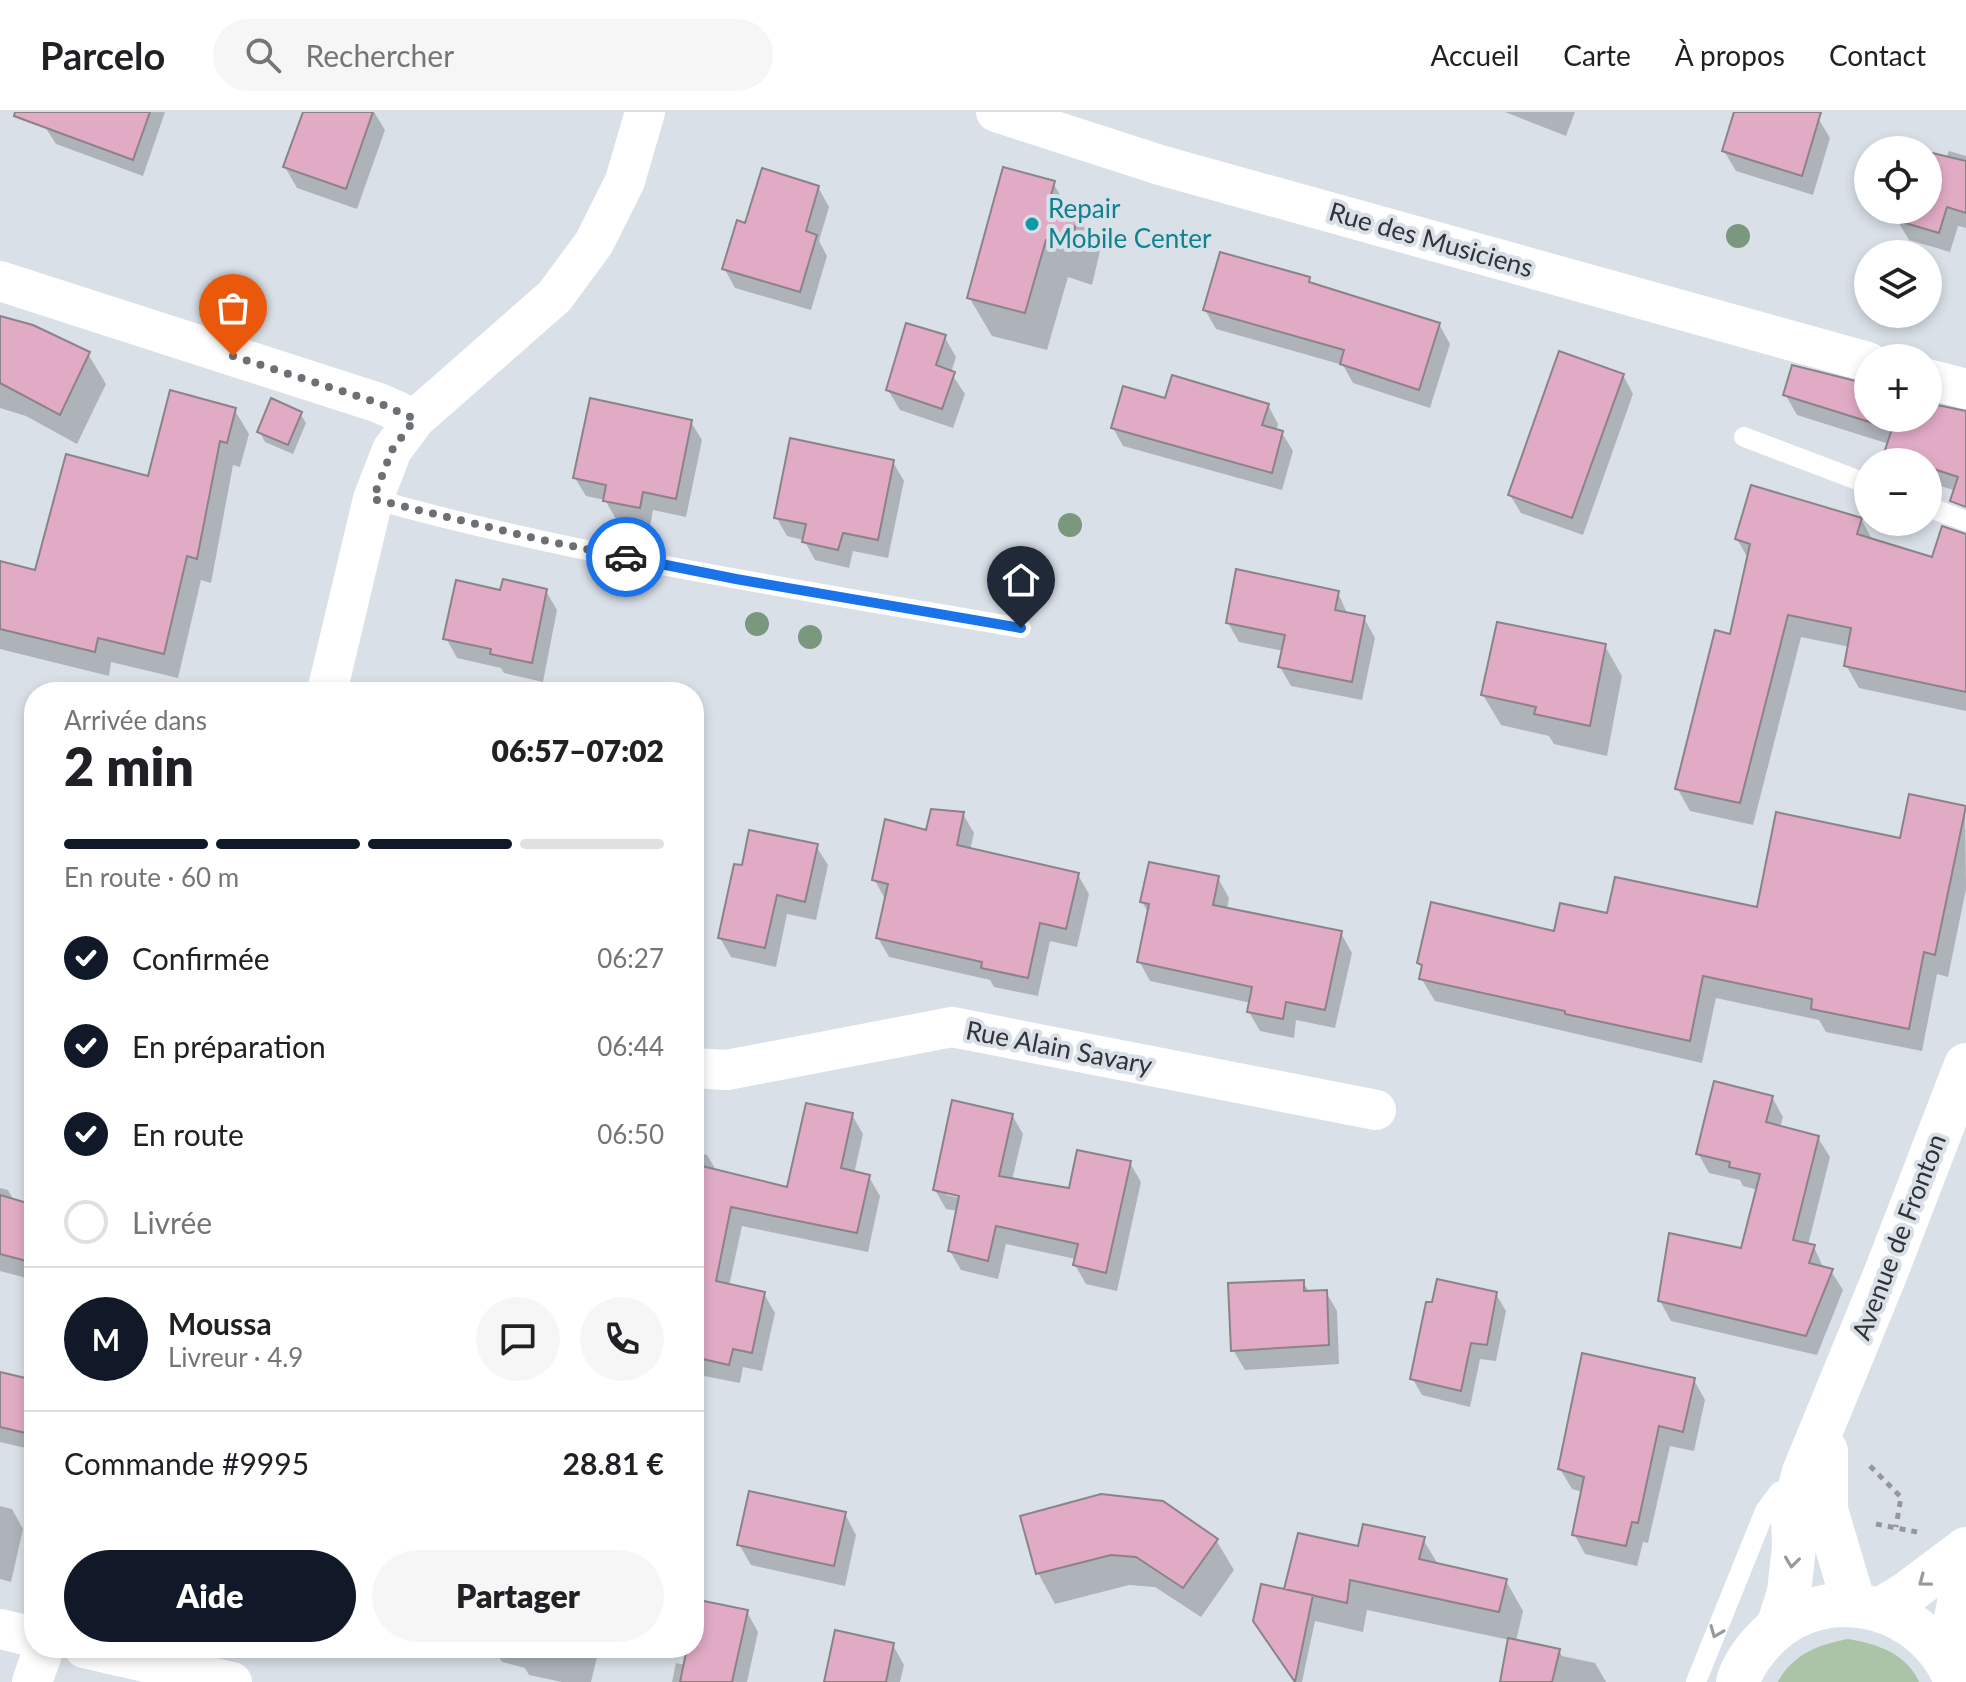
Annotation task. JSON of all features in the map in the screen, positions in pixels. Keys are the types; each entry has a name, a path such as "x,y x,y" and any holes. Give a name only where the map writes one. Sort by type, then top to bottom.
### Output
{"main road":[{"name":"Avenue de Fronton","path":"1778,1627 1789,1592 1794,1547 1793,1515 1814,1487 1825,1465 1832,1407 1954,1127 1966,1065"},
{"name":"Avenue de Fronton","path":"1738,1682 1755,1649 1778,1627 1814,1609 1867,1607 1814,1487"},
{"path":"1867,1607 1906,1594 1966,1549"},
{"path":"1953,1675 1953,1634 1966,1567"},
{"path":"1867,1607 1909,1622 1933,1642 1953,1675"}],"street":[{"path":"329,682 373,499 392,450 415,419 555,296 594,243 625,181 645,112"},
{"name":"Rue des Musiciens","path":"996,112 1160,165 1854,358"},
{"path":"0,281 379,403 415,419"},
{"path":"1942,383 1966,389"},
{"name":"Rue Alain Savary","path":"704,1069 727,1070 952,1027 1376,1110"},
{"path":"0,1629 24,1635"},
{"path":"32,1682 40,1658"},
{"path":"128,1658 232,1682"}],"lane":[{"path":"1744,437 1854,479"},
{"path":"373,499 542,540 736,579 1021,628"},
{"path":"1942,512 1966,521"},
{"path":"1696,1682 1765,1511 1779,1492 1814,1487"}],"path":[{"path":"1862,1523 1906,1529 1925,1536"}],"green space":[{"path":"1848,1639 1890,1652 1906,1664 1919,1682 1778,1682 1799,1657 1827,1644"}],"building":[{"path":"15,112 150,112 133,160 14,116"},
{"path":"303,112 373,112 346,189 283,167"},
{"path":"1734,112 1821,112 1802,176 1722,151"},
{"path":"1942,155 1966,161 1966,213 1947,207 1942,223"},
{"name":"Repair Mobile Center","path":"1003,167 1055,181 1049,202 1079,211 1070,247 1046,240 1025,313 967,298"},
{"path":"762,168 819,186 806,231 817,235 800,292 722,269 737,220 745,223"},
{"path":"1909,224 1942,224 1939,233"},
{"path":"1220,252 1310,277 1309,282 1440,323 1419,390 1340,364 1344,350 1203,310"},
{"path":"0,316 33,325 90,352 60,415 0,383"},
{"path":"906,323 946,335 936,365 955,372 942,409 886,390"},
{"path":"1559,351 1624,374 1572,518 1508,495"},
{"path":"1792,365 1854,380 1854,417 1783,395"},
{"path":"1172,375 1269,404 1262,425 1283,431 1272,473 1111,428 1123,386 1165,398"},
{"path":"170,390 236,408 227,443 220,441 197,559 187,556 164,654 98,638 95,652 0,629 0,561 35,570 66,454 148,476"},
{"path":"271,398 302,412 288,445 257,432"},
{"path":"590,398 692,420 676,499 643,492 640,508 603,501 606,485 573,478"},
{"path":"1942,406 1966,411 1966,507 1950,501 1958,477 1942,472 1942,448 1886,448 1891,432 1942,432"},
{"path":"790,438 894,460 878,540 843,533 838,550 802,542 806,524 774,518"},
{"path":"1751,485 1854,516 1854,536 1864,536 1932,557 1939,536 1942,536 1942,526 1966,534 1966,692 1844,666 1851,628 1788,615 1740,803 1675,789 1715,630 1730,634 1750,544 1735,539"},
{"path":"1236,569 1339,591 1335,610 1365,616 1352,682 1278,667 1285,635 1226,623"},
{"path":"503,579 547,589 532,663 490,654 491,649 443,639 456,580 500,590"},
{"path":"1497,622 1606,644 1590,726 1534,714 1536,707 1481,695"},
{"path":"1909,794 1966,806 1935,955 1924,952 1909,1029 1811,1009 1812,999 1703,976 1690,1041 1419,979 1422,965 1417,963 1431,902 1554,931 1560,903 1607,913 1615,877 1757,907 1776,812 1900,838"},
{"path":"931,809 964,812 957,845 1079,873 1066,929 1040,923 1028,978 981,968 982,962 876,938 888,884 872,880 885,819 926,830"},
{"path":"749,830 818,844 805,902 777,895 765,948 718,938 734,864 742,865"},
{"path":"1149,862 1219,876 1213,905 1342,931 1325,1010 1286,1002 1283,1019 1247,1012 1252,987 1137,962 1149,904 1140,902"},
{"path":"1714,1081 1773,1096 1766,1122 1819,1136 1793,1240 1815,1245 1809,1263 1833,1269 1806,1336 1658,1301 1669,1233 1741,1248 1760,1174 1729,1167 1730,1162 1696,1154"},
{"path":"952,1100 1013,1114 999,1176 1069,1188 1077,1150 1131,1161 1106,1273 1073,1265 1078,1244 996,1226 988,1261 948,1251 959,1196 933,1190"},
{"path":"806,1103 853,1113 841,1168 870,1175 857,1233 731,1207 716,1281 765,1292 752,1353 733,1349 729,1365 704,1359 704,1166 787,1187"},
{"path":"0,1195 24,1202 24,1260 0,1254"},
{"path":"1437,1279 1497,1292 1487,1345 1471,1343 1461,1391 1410,1379 1426,1302 1432,1302"},
{"path":"1304,1280 1304,1291 1327,1290 1329,1345 1231,1351 1228,1283"},
{"path":"1582,1353 1695,1378 1683,1432 1659,1426 1638,1523 1632,1522 1626,1546 1572,1535 1584,1477 1558,1469"},
{"path":"0,1372 24,1378 24,1433 0,1427"},
{"path":"749,1491 846,1512 834,1566 737,1545"},
{"path":"1101,1494 1163,1501 1218,1539 1183,1588 1136,1557 1111,1555 1036,1574 1020,1516"},
{"path":"1363,1524 1425,1537 1419,1559 1507,1579 1499,1612 1350,1580 1347,1603 1284,1589 1298,1533 1358,1546"},
{"path":"1261,1584 1313,1595 1295,1682 1253,1621"},
{"path":"704,1601 748,1610 732,1682 680,1682 685,1658 704,1658"},
{"path":"835,1630 894,1643 886,1682 824,1682"},
{"path":"1508,1638 1560,1649 1552,1682 1500,1682"}],"way so far":[{"path":"233,356 379,403 415,419 392,450 373,499 626,557"}],"place":[{"name":"Repair Mobile Center","path":"1032,224"}],"route":[{"path":"626,557 1021,628"}]}
